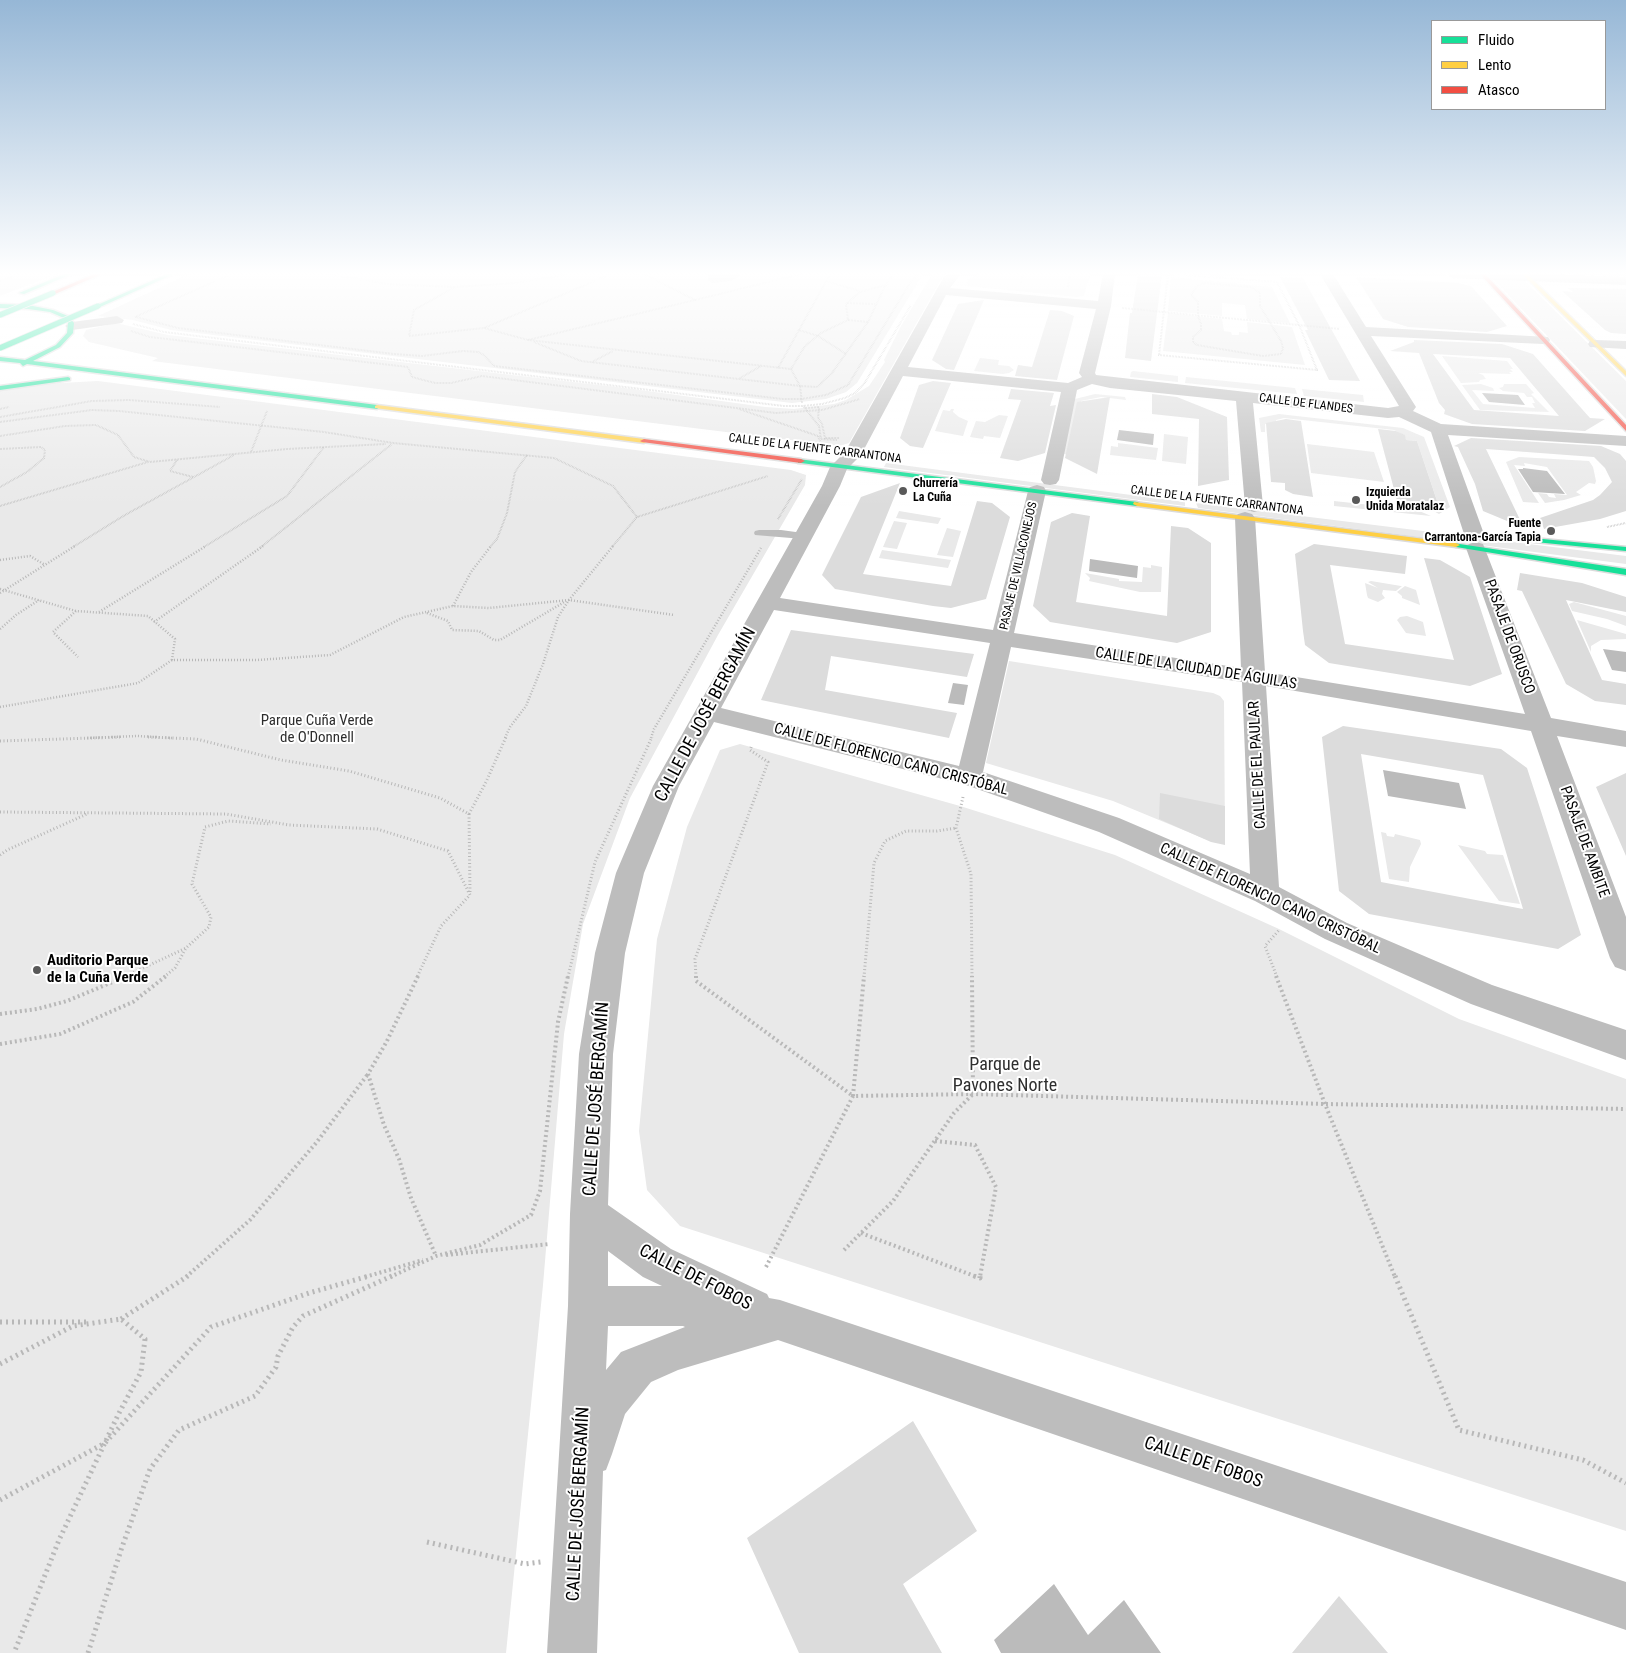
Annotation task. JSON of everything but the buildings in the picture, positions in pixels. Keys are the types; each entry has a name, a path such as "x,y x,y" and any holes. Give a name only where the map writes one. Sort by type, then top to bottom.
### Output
{"main road":[{"path":"40,351 68,354"},
{"path":"1553,351 1626,429"},
{"path":"1602,351 1626,374"},
{"path":"4,371 48,352"},
{"name":"CALLE DE LA FUENTE CARRANTONA","path":"0,359 836,454 1047,483 1475,537 1626,572"},
{"path":"0,388 30,383 89,378 150,376"},
{"path":"1512,538 1626,549"}],"street":[{"name":"CALLE DE JOSÉ BERGAMÍN","path":"572,1653 588,1306 589,1214 596,1054 610,953 630,873 666,786 803,536 836,454 898,371 909,351"},
{"path":"898,371 1070,388 1091,379 1087,373 1093,351"},
{"path":"1374,351 1408,406 1401,412 1438,429 1626,441"},
{"name":"CALLE DE FLANDES","path":"1091,379 1110,383 1388,413 1401,412"},
{"name":"PASAJE DE VILLACONEJOS","path":"968,777 1002,640 1047,483 1070,388"},
{"name":"CALLE DE EL PAULAR","path":"1244,397 1252,509 1254,677 1265,893"},
{"name":"PASAJE DE ORUSCO","path":"1438,429 1542,725"},
{"name":"CALLE DE LA CIUDAD DE ÁGUILAS","path":"766,602 1002,640 1254,677 1626,738"},
{"name":"CALLE DE FLORENCIO CANO CRISTÓBAL","path":"707,712 968,777 1109,824 1265,893 1336,931 1482,995 1626,1046"},
{"name":"PASAJE DE AMBITE","path":"1542,725 1626,958"},
{"name":"CALLE DE FOBOS","path":"589,1214 658,1263 780,1320 1626,1606"},
{"name":"CALLE DE FOBOS","path":"588,1306 683,1306 780,1320"},
{"name":"CALLE DE FOBOS","path":"579,1486 607,1402 636,1367 676,1350 780,1320"}],"lane":[{"path":"765,532 803,536"}],"path":[{"path":"268,351 408,368 412,377 436,383 451,383 482,376 776,412 808,412 836,407 859,399 864,392 864,384"},
{"path":"324,351 784,406 822,404 845,398 864,384 883,351"},
{"path":"370,351 422,356 454,351"},
{"path":"458,351 478,352 484,355 494,366 783,399 819,407 818,418 822,424 825,438 836,454"},
{"path":"556,351 581,361 817,387 832,372 848,351"},
{"path":"592,362 613,351"},
{"path":"625,351 791,369 796,374 803,404 836,454"},
{"path":"778,368 787,351"},
{"path":"791,369 802,351"},
{"path":"842,351 846,354"},
{"path":"803,404 848,385 869,351"},
{"path":"1159,351 1159,355 1316,370 1309,351"},
{"path":"1234,351 1263,356 1281,354 1282,351"},
{"path":"740,378 762,366"},
{"path":"0,417 92,401 129,400 223,407"},
{"path":"736,408 818,436 836,454"},
{"path":"0,422 92,410 324,432 393,444 554,458 613,486 637,517"},
{"path":"251,452 267,410"},
{"path":"0,436 66,426 96,425 118,435 134,457 150,462"},
{"path":"0,506 150,462 251,452 393,444"},
{"path":"154,622 278,535 393,444"},
{"path":"0,449 41,447 45,450 44,458 27,472 0,487"},
{"path":"98,613 287,496 324,447"},
{"path":"0,591 235,454"},
{"path":"0,1500 105,1443 211,1327 309,1293 480,1245 531,1215 540,1191 558,1022 581,915 595,862 649,746 654,729 765,532 798,484 836,454"},
{"path":"453,606 472,572 497,539 506,513 515,472 528,455"},
{"path":"177,459 170,471 194,477"},
{"path":"0,1364 73,1326 121,1319 186,1276 250,1220 316,1143 368,1074 387,1041 441,926 470,895 469,814 486,782 510,727 526,706 543,664 558,617 569,600 637,517 774,474"},
{"path":"0,560 30,556 45,565"},
{"path":"4,590 76,611 148,616 175,639 172,660"},
{"path":"0,629 16,615 39,600"},
{"path":"426,612 448,621 452,630 479,631 494,640 500,640 569,600"},
{"path":"0,707 138,683 172,660 257,660 330,655 404,617 453,606 489,608 569,600 674,616"},
{"path":"76,611 53,632 78,657"},
{"path":"0,741 137,736 196,739 281,760 349,771 408,787 440,798 469,814"},
{"path":"753,744 750,750 768,762 695,959 696,981 853,1096 973,1094 1325,1104 1626,1109"},
{"path":"844,1250 893,1201 954,1113 973,1094 971,874 956,828 968,777"},
{"path":"0,812 226,814 289,825"},
{"path":"0,855 90,812"},
{"path":"0,1044 60,1034 133,1002 175,968 186,948 208,927 211,917 192,884 205,827 228,821 377,829 448,851 470,895"},
{"path":"766,1268 853,1096 874,863 885,841 906,832 938,831 956,828"},
{"path":"1289,929 1279,929 1265,946 1325,1104 1440,1388 1459,1430 1583,1460 1626,1483"},
{"path":"0,1014 37,1009 68,1001 186,948"},
{"path":"368,1074 384,1125 436,1256"},
{"path":"861,1233 980,1278 996,1188 975,1145 935,1140"},
{"path":"88,1653 121,1550 150,1470 179,1430 255,1396 276,1367 278,1356 293,1327 302,1316 436,1256 549,1244"},
{"path":"14,1653 59,1540 141,1372 145,1339 121,1319"},
{"path":"0,1322 100,1322"},
{"path":"427,1542 525,1564 576,1557"}],"green space":[{"path":"128,351 307,351 794,409 834,404 846,400 869,386 885,362 884,360 888,351 901,351 849,443 839,446 152,361 158,358"},
{"path":"351,351 876,351 857,383 846,392 826,399 792,403"},
{"path":"1164,351 1300,351 1305,365"},
{"path":"1562,351 1596,351 1626,381 1626,419"},
{"path":"1442,356 1507,361 1513,372 1509,372 1511,374 1478,373 1486,379 1479,382 1461,383"},
{"path":"980,358 999,360 998,365 1009,366 1014,370 1003,374 974,371"},
{"path":"1133,371 1178,376 1178,382 1130,377"},
{"path":"1186,377 1295,388 1297,394 1185,383"},
{"name":"Parque Cuña Verde de O'Donnell","path":"98,381 791,470 806,475 805,485 718,635 630,798 583,924 564,1034 543,1285 506,1653 0,1653 0,391 42,384"},
{"path":"1481,384 1493,388 1494,391 1472,390 1483,404 1535,408 1532,403 1535,403 1532,397 1527,397 1524,393 1503,391 1499,388 1503,387 1504,384 1526,384 1534,393 1531,394 1549,412 1480,410 1462,385"},
{"path":"1302,389 1363,395 1364,402 1304,396"},
{"path":"1095,394 1125,397 1126,400 1101,397 1081,401 1070,455 1063,454 1075,399"},
{"path":"954,409 953,412 959,417 968,421 963,436 935,431 943,410 950,411"},
{"path":"1279,414 1403,428 1424,437 1450,507 1439,514 1426,507 1437,501 1417,441 1406,440 1404,435 1394,430 1284,418 1276,420 1276,425 1265,424 1265,432 1261,432 1259,418"},
{"path":"999,415 1008,416 1000,438 984,436 983,439 970,437 976,421 985,422"},
{"path":"1164,434 1188,437 1186,464 1162,461"},
{"path":"1118,443 1158,448 1156,460 1110,455 1111,446 1118,447"},
{"path":"1307,444 1374,452 1384,482 1311,473"},
{"path":"1519,457 1589,461 1593,467 1595,484 1589,483 1576,492 1581,495 1545,503 1538,493 1556,498 1554,494 1567,495 1547,467 1524,463 1525,466 1514,465 1539,503 1523,502 1506,462"},
{"path":"886,463 1185,502 1185,506 884,467"},
{"path":"1334,501 1417,510 1431,516 1334,506"},
{"path":"1196,503 1626,556 1626,564 1198,508"},
{"path":"899,511 941,518 938,524 896,518"},
{"path":"894,521 907,523 897,549 883,547"},
{"path":"947,528 961,531 953,557 937,555"},
{"path":"882,550 951,560 948,568 879,558"},
{"path":"1151,565 1162,567 1161,592 1140,592 1089,581 1090,578 1085,573 1119,579 1119,581 1142,582 1143,567 1151,568"},
{"path":"1368,582 1402,586 1396,591 1383,590 1382,594 1385,598 1378,602 1368,598 1367,595 1365,583 1378,588"},
{"path":"1405,586 1416,590 1420,605 1402,598 1397,592"},
{"path":"1574,602 1626,616 1626,626 1607,619 1572,611 1569,604"},
{"path":"1407,616 1423,622 1426,636 1406,633 1397,620 1400,617"},
{"path":"1577,620 1626,634 1626,639 1601,640 1591,646 1591,652"},
{"path":"1009,661 1213,693 1220,696 1224,701 1225,838 1205,839 1113,801 986,763"},
{"name":"Parque de Pavones Norte","path":"740,744 960,806 1115,855 1279,929 1459,1019 1626,1079 1626,1531 680,1226 647,1190 639,1131 657,939 687,827 720,750"},
{"path":"1381,832 1386,833 1387,836 1394,837 1395,834 1420,840 1421,844 1410,867 1409,882 1389,879"},
{"path":"1458,845 1485,851 1487,854 1503,855 1520,904 1499,901"}],"shaded area":[{"path":"1482,393 1518,395 1525,405 1489,402"},
{"path":"1119,430 1154,434 1153,445 1117,440"},
{"path":"1518,469 1547,471 1565,494 1533,492"},
{"path":"1090,559 1138,566 1137,578 1089,571"},
{"path":"1603,649 1626,652 1626,672 1612,670"},
{"path":"953,683 968,685 964,705 948,703"},
{"path":"1383,770 1459,783 1466,809 1388,796"},
{"path":"1054,1584 1088,1635 1124,1600 1161,1653 1001,1653 994,1640"}],"traffic: fast":[{"path":"23,364 48,351"},
{"path":"0,359 377,407"},
{"path":"0,388 68,379"},
{"path":"801,461 1137,504"},
{"path":"1525,539 1626,549"},
{"path":"1456,545 1626,572"}],"traffic: slow":[{"path":"1603,351 1626,374"},
{"path":"377,407 644,441"},
{"path":"1137,504 1456,545"}],"traffic: jam":[{"path":"1554,351 1626,429"},
{"path":"644,441 801,461"}],"place":[{"name":"Churrería La Cuña","path":"903,491"},
{"name":"Izquierda Unida Moratalaz","path":"1356,500"},
{"name":"Fuente Carrantona-García Tapia","path":"1551,531"},
{"name":"Auditorio Parque de la Cuña Verde","path":"37,970"}]}
